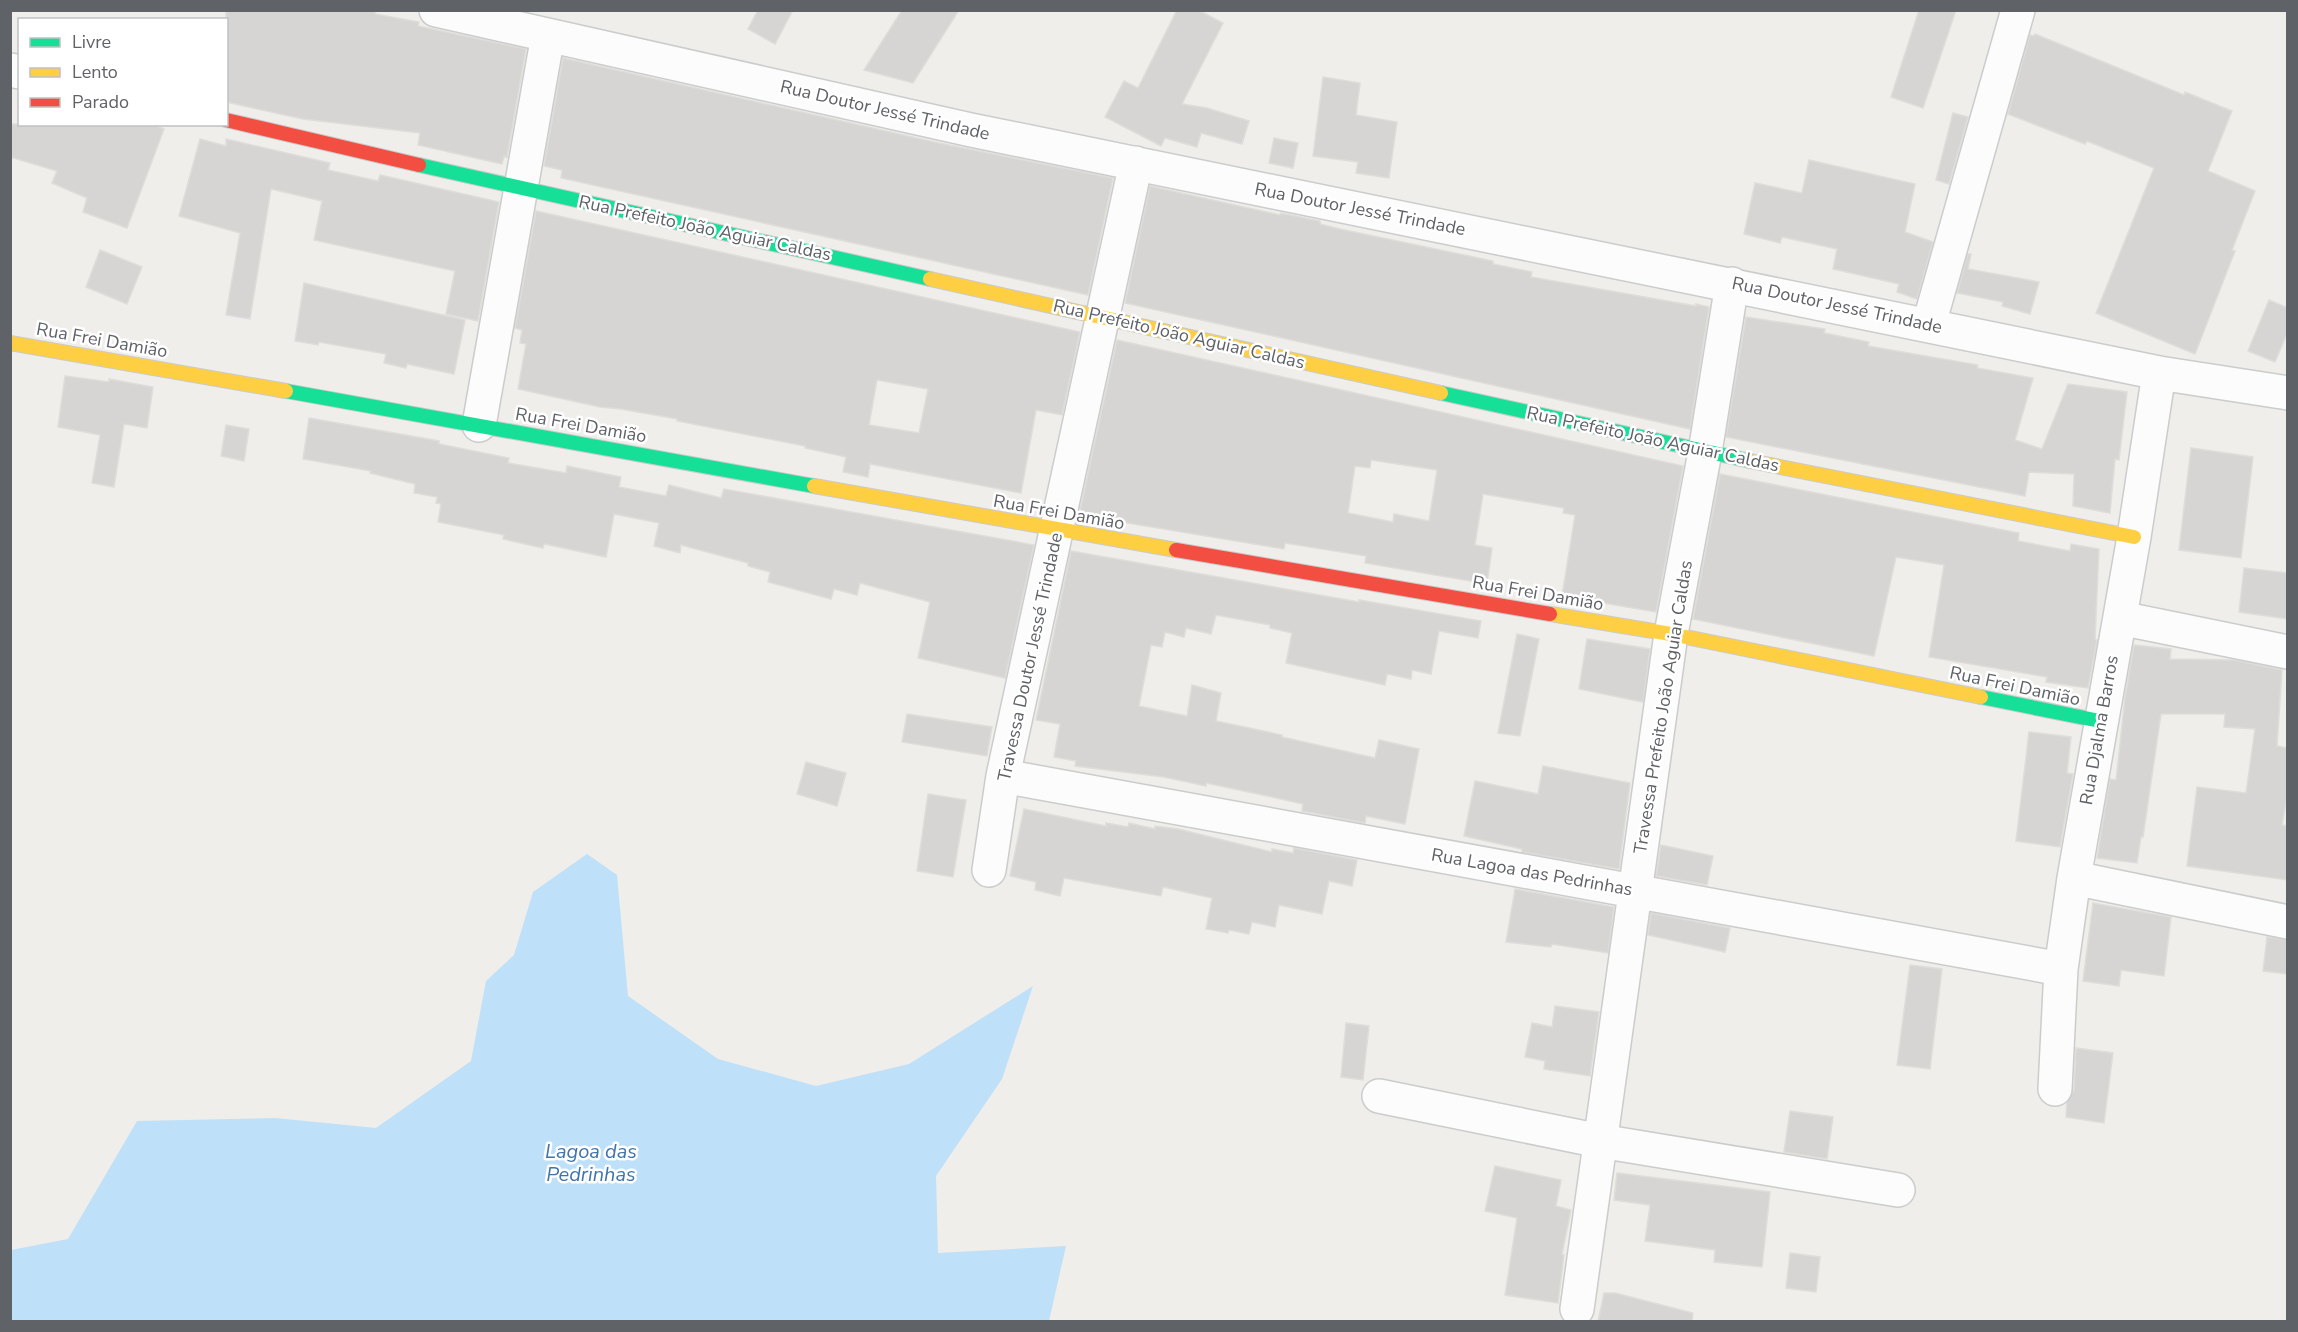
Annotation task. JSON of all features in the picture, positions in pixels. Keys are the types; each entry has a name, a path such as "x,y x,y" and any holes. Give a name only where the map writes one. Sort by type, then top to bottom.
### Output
{"street":[{"name":"Rua Doutor Jessé Trindade","path":"436,10 970,130 2159,372 2288,393"},
{"path":"1929,324 2018,10"},
{"path":"479,425 548,35"},
{"name":"Rua Prefeito João Aguiar Caldas","path":"228,120 1705,452 2134,537"},
{"name":"Travessa Doutor Jessé Trindade","path":"989,870 1003,776 1136,163"},
{"name":"Travessa Prefeito João Aguiar Caldas","path":"1577,1309 1671,634 1705,452 1732,284"},
{"name":"Rua Frei Damião","path":"10,343 1057,530 1671,634 2100,721"},
{"name":"Rua Djalma Barros","path":"2055,1089 2061,969 2074,878 2134,537 2159,372"},
{"path":"2120,618 2288,652"},
{"name":"Rua Lagoa das Pedrinhas","path":"1003,776 2061,969"},
{"path":"2074,878 2288,922"},
{"path":"1379,1096 1600,1141 1898,1190"}],"water":[{"name":"Lagoa das Pedrinhas","path":"587,854 617,875 628,996 718,1059 816,1086 909,1064 1033,986 1002,1079 936,1176 938,1253 1066,1246 1049,1321 11,1321 11,1250 68,1239 137,1121 275,1118 376,1128 471,1061 486,981 514,955 533,892"}],"building":[{"path":"226,10 376,10 375,14 419,22 418,26 526,49 507,157 504,156 502,164 418,145 420,133 303,119 228,102 228,18 226,18"},
{"path":"758,10 793,10 775,44 748,29"},
{"path":"902,10 959,10 913,83 864,70"},
{"path":"1177,10 1198,10 1223,23 1182,104 1207,108 1249,121 1242,144 1201,133 1197,147 1165,138 1161,146 1105,117 1124,81 1138,88"},
{"path":"1919,10 1956,10 1923,108 1891,97"},
{"path":"2035,34 2184,95 2185,92 2232,111 2208,171 2255,191 2232,250 2235,251 2195,354 2096,313 2154,168 2087,141 2085,144 2008,114 2030,35"},
{"path":"563,58 939,143 1113,178 1088,295 561,178 562,170 544,166"},
{"path":"1323,77 1360,83 1356,115 1397,122 1389,178 1356,173 1358,162 1313,156"},
{"path":"1953,113 1968,117 1949,184 1936,180"},
{"path":"10,124 18,124 18,126 157,126 164,129 127,228 83,212 87,198 52,183 57,171 10,157"},
{"path":"1274,138 1298,143 1293,168 1269,163"},
{"path":"200,139 226,146 226,139 330,163 328,170 378,181 380,175 499,202 478,321 446,314 455,271 314,240 322,201 271,189 250,319 226,315 240,233 179,216"},
{"path":"1809,160 1915,184 1905,232 1933,242 1917,299 1897,292 1899,284 1833,269 1837,249 1782,237 1780,243 1744,234 1755,183 1802,193"},
{"path":"1150,186 1280,215 1281,213 1320,221 1320,224 1340,229 1493,261 1493,264 1532,272 1531,277 1709,307 1690,429 1125,303"},
{"path":"536,211 1080,332 1062,415 1036,410 1021,493 870,464 868,477 843,472 846,457 805,448 805,446 518,389 526,344 520,343 522,330 515,328","holes":["877,380 928,389 919,433 869,425"]},
{"path":"100,250 142,267 127,304 86,287"},
{"path":"1968,254 1971,254 1968,269 2039,282 2030,314 2002,306 2003,302 1957,293"},
{"path":"304,283 465,320 454,374 407,364 406,368 384,363 386,354 319,342 318,345 295,341"},
{"path":"2269,300 2288,308 2288,331 2275,362 2248,351"},
{"path":"1746,317 1825,329 1824,333 1869,342 1868,346 1978,365 1977,368 2033,378 2015,440 2042,449 2068,384 2127,392 2119,460 2115,459 2110,513 2073,506 2074,474 2029,472 2025,496 1726,437"},
{"path":"1117,340 1683,466 1656,612 1562,596 1575,515 1563,513 1564,508 1501,497 1483,494 1475,545 1492,548 1487,584 1365,563 1366,556 1285,543 1284,549 1079,515","holes":["1371,460 1437,470 1429,521 1394,514 1393,522 1348,513 1355,466 1370,468"]},
{"path":"65,376 109,382 109,379 153,387 147,428 124,424 114,487 92,483 100,435 58,427"},
{"path":"309,418 439,441 439,444 509,458 508,463 566,473 567,466 621,477 619,487 666,496 669,485 721,498 724,489 1034,545 1005,678 918,658 930,602 860,583 857,595 834,589 831,599 768,582 770,572 748,566 748,563 681,545 680,553 654,546 659,523 614,514 606,557 544,544 543,548 503,539 504,535 438,522 441,504 436,503 437,497 414,493 415,484 370,473 371,471 303,459"},
{"path":"226,425 249,429 244,461 221,456"},
{"path":"2191,448 2253,457 2241,558 2179,550"},
{"path":"1720,474 2019,533 2018,541 2070,551 2071,544 2099,549 2095,639 2097,640 2088,688 2046,682 2047,677 1929,657 1944,565 1896,557 1874,656 1693,619"},
{"path":"1071,551 1359,602 1359,600 1481,621 1478,638 1439,631 1431,674 1412,670 1411,679 1387,674 1385,685 1286,663 1292,633 1270,628 1270,625 1216,615 1211,634 1186,628 1184,637 1165,632 1162,647 1151,645 1139,706 1187,716 1192,685 1221,693 1216,721 1375,758 1379,740 1419,749 1405,824 1366,816 1365,823 1302,811 1303,804 1272,797 1206,783 1206,786 1164,777 1075,766 1076,761 1054,757 1060,724 1036,720"},
{"path":"2244,568 2288,573 2288,619 2239,612"},
{"path":"1517,634 1539,639 1520,736 1498,733"},
{"path":"1587,639 1650,649 1643,702 1579,689"},
{"path":"2134,645 2171,649 2170,659 2234,660 2282,670 2277,746 2288,748 2288,791 2282,825 2288,826 2288,880 2187,866 2197,787 2246,793 2255,729 2224,727 2225,714 2161,714 2137,863 2097,858 2110,779 2116,780 2125,698"},
{"path":"907,714 992,727 987,756 902,742"},
{"path":"2029,732 2071,737 2067,773 2073,774 2060,847 2016,841"},
{"path":"806,762 846,773 837,806 797,794"},
{"path":"1543,766 1630,783 1619,869 1522,852 1522,849 1464,836 1475,781 1538,794"},
{"path":"928,794 966,800 953,877 917,871"},
{"path":"1024,809 1106,826 1106,823 1128,827 1129,823 1155,829 1155,826 1178,829 1272,852 1272,849 1293,853 1294,848 1357,860 1352,886 1329,881 1322,914 1279,905 1275,927 1252,922 1249,934 1206,929 1212,898 1163,887 1161,896 1064,878 1060,896 1035,890 1036,882 1010,876"},
{"path":"1661,845 1713,856 1707,885 1656,876"},
{"path":"1515,889 1614,907 1608,953 1552,944 1551,947 1506,942"},
{"path":"2093,903 2171,917 2164,976 2121,970 2119,986 2083,981"},
{"path":"1651,913 1730,928 1725,952 1648,935"},
{"path":"2267,937 2288,940 2288,974 2263,971"},
{"path":"1910,965 1942,969 1930,1069 1897,1065"},
{"path":"1555,1006 1599,1012 1590,1076 1544,1069 1545,1061 1525,1057 1532,1023 1552,1027"},
{"path":"1346,1023 1369,1026 1363,1080 1341,1077"},
{"path":"2076,1048 2113,1053 2104,1123 2066,1117 2067,1102 2074,1090"},
{"path":"1790,1111 1833,1117 1827,1159 1784,1152"},
{"path":"1495,1166 1561,1180 1556,1206 1571,1210 1562,1254 1564,1255 1558,1303 1505,1295 1517,1218 1485,1211"},
{"path":"1617,1173 1770,1192 1762,1267 1714,1262 1715,1250 1645,1241 1650,1205 1614,1200"},
{"path":"1790,1253 1820,1257 1816,1292 1786,1288"},
{"path":"1604,1293 1615,1293 1693,1313 1692,1322 1598,1322"}],"traffic: fast":[{"path":"419,165 930,279"},
{"path":"286,391 814,486"},
{"path":"1441,393 1750,461"},
{"path":"1981,697 2100,721"}],"traffic: slow":[{"path":"930,279 1441,393"},
{"path":"10,343 286,391"},
{"path":"1750,461 2134,537"},
{"path":"814,486 1176,550"},
{"path":"1550,614 1671,634 1981,697"}],"traffic: jam":[{"path":"228,120 419,165"},
{"path":"1176,550 1550,614"}]}
